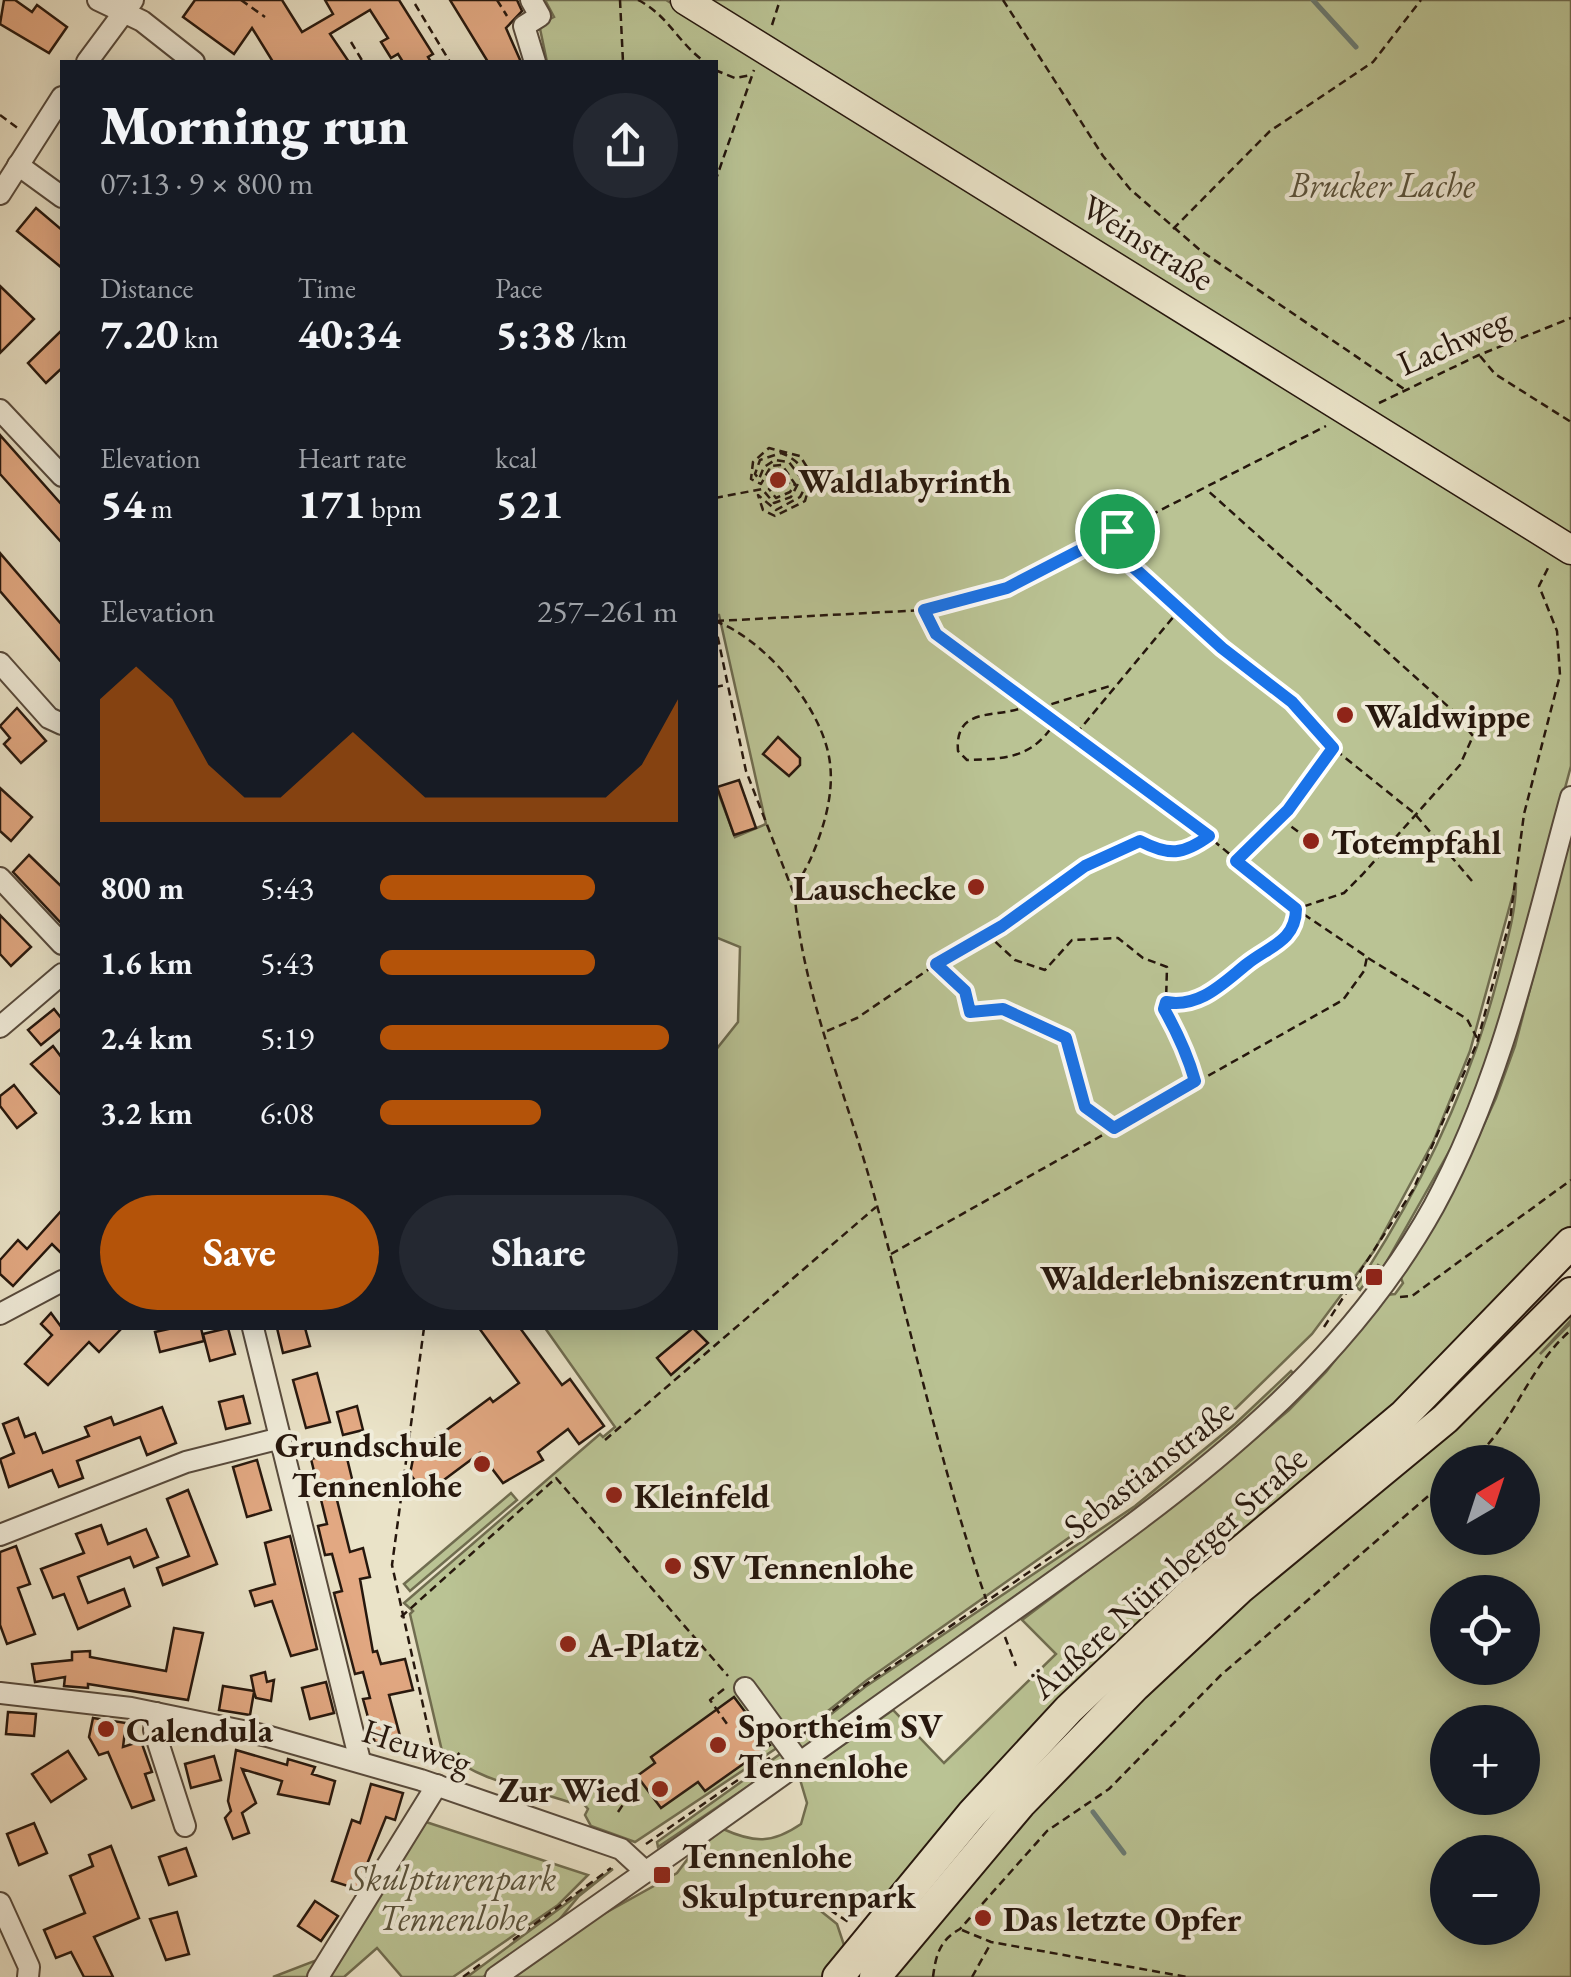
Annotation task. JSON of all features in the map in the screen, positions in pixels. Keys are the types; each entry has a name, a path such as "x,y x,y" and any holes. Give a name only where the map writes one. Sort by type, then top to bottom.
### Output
{"highway":[{"name":"Äußere Nürnberger Straße","path":"838,1977 1001,1780 1082,1696 1196,1589 1404,1415 1571,1244"},
{"name":"Äußere Nürnberger Straße","path":"875,1977 974,1855 1122,1699 1239,1589 1445,1419 1571,1292"}],"main road":[{"name":"Weinstraße","path":"684,0 757,61 1358,416 1561,556"}],"street":[{"path":"98,0 129,6 192,60"},
{"path":"531,0 540,16 524,26 534,60"},
{"path":"88,60 129,6"},
{"path":"0,194 60,99"},
{"path":"18,165 60,196"},
{"path":"0,410 60,474"},
{"path":"0,663 49,718 60,723"},
{"name":"Sebastianstraße","path":"496,1977 646,1872 794,1754 1226,1454 1307,1378 1374,1296 1432,1209 1491,1084 1571,797"},
{"path":"0,878 60,942"},
{"path":"0,1027 60,976"},
{"path":"0,1314 60,1282"},
{"path":"253,1330 360,1761"},
{"path":"0,1535 186,1462 280,1438"},
{"path":"745,1688 794,1754"},
{"name":"Heuweg","path":"0,1693 156,1713 360,1761 630,1855 646,1872"},
{"path":"156,1713 154,1730 185,1826"},
{"path":"318,1977 437,1785"},
{"path":"4,1909 29,1966 28,1977"}],"path":[{"path":"242,0 265,17"},
{"path":"502,7 514,0"},
{"path":"620,0 623,60"},
{"path":"638,0 670,22 684,48 701,60"},
{"path":"718,173 780,0"},
{"path":"1002,0 1103,156 1172,230 1404,389"},
{"path":"1172,230 1270,131 1373,62 1421,0"},
{"path":"414,4 449,60"},
{"path":"351,42 362,60"},
{"path":"718,71 735,78 757,61"},
{"path":"0,116 32,139"},
{"name":"Lachweg","path":"718,621 924,610 1007,588 1336,421 1358,416 1404,389 1571,318"},
{"path":"1479,355 1495,374 1571,422"},
{"path":"718,497 762,489 772,502 792,497 801,478 789,462 776,460 764,466 759,479 755,474 760,460 781,453 801,466 806,480 800,497 776,510 758,495 763,510 775,516 805,501 812,475 800,456 769,448 753,462 752,478 760,484 766,470 782,465 794,484 790,492 776,498 770,490 781,480 770,476 777,473 783,480 775,493 790,484 779,469 768,474 769,480 776,481"},
{"path":"1206,489 1332,597 1452,710 1472,736 1460,764 1344,893 1296,909"},
{"path":"1117,531 1131,565 1222,648 1292,702 1333,748 1414,813 1472,882"},
{"path":"1314,1339 1413,1190 1478,1040 1510,920 1524,814 1560,675 1557,631 1539,586 1561,556"},
{"path":"1075,735 1181,608"},
{"path":"924,610 936,634 1209,836 1296,909 1466,1018 1478,1040"},
{"name":"Lachweg","path":"718,622 739,630 790,683 826,743 832,770 830,796 813,854 794,894"},
{"path":"718,639 746,771 794,894 826,1032 878,1206 957,1514 986,1599"},
{"path":"1038,708 1114,684"},
{"path":"718,686 727,685"},
{"path":"1031,703 1019,711 980,713 965,722 957,738 958,751 967,760 1023,755 1044,739 1056,722"},
{"path":"1236,861 1280,818 1333,748"},
{"path":"1280,818 1311,842"},
{"path":"826,1032 857,1018 1085,866 1140,841 1163,853 1188,852 1209,836"},
{"path":"1166,1002 1178,1004 1201,997 1230,982 1288,934 1296,920 1296,909"},
{"path":"986,933 1015,960 1045,970 1072,940 1127,942 1143,958 1168,967 1164,1009 1179,1032 1183,1056 1195,1081"},
{"path":"890,1254 1344,1000 1364,971 1367,957"},
{"path":"936,964 965,991 970,1012 1003,1009 1066,1038 1085,1107 1114,1128"},
{"path":"1374,1296 1412,1296 1571,1180"},
{"path":"606,1440 878,1206"},
{"path":"424,1330 393,1529 392,1565 439,1777 461,1750"},
{"path":"1487,1445 1531,1373 1571,1330"},
{"path":"402,1617 556,1478 733,1682 745,1688"},
{"path":"934,1977 938,1950 947,1937 960,1929 1048,1831 1109,1789 1222,1675 1430,1495"},
{"path":"510,1942 630,1855 794,1754 986,1599 1099,1524"},
{"path":"720,1692 710,1700 727,1724"},
{"path":"618,1812 640,1779"},
{"path":"830,1910 869,1935"},
{"path":"960,1929 991,1942 1186,1977"},
{"path":"972,1977 991,1942"},
{"path":"463,1977 494,1954"}],"green space":[{"path":"545,0 666,0 1571,562 1571,766 1504,1013 1459,1134 1383,1268 1378,1265 1360,1290 1356,1287 1402,1213 1458,1097 1499,973 1516,883 1470,1051 1434,1140 1374,1251 1312,1334 1230,1414 1138,1489 867,1680 804,1730 635,1842 591,1826 585,1815 588,1809 580,1800 572,1803 504,1783 473,1771 442,1751 410,1614 413,1611 404,1603 600,1434 603,1437 615,1427 546,1330 718,1330 718,1047 738,1022 740,947 718,938 718,792 735,837 766,824 718,615 718,60 547,60 539,24 554,17"},
{"name":"Brucker Lache","path":"700,0 1571,0 1571,537"},
{"path":"1571,832 1571,1226 1451,1356 1168,1595 992,1770 881,1900 856,1909 831,1899 822,1912 837,1924 844,1945 825,1977 514,1977 600,1916 677,1873 689,1857 723,1829 763,1839 801,1824 807,1803 799,1776 893,1710 944,1763 1056,1654 1022,1620 1198,1487 1289,1410 1326,1372 1386,1295 1395,1294 1403,1283 1400,1276 1465,1166 1496,1098 1515,1046"},
{"path":"1571,1306 1571,1320 1540,1354 1571,1323 1571,1977 888,1977 1046,1796 1129,1711 1303,1546"},
{"path":"1291,1371 1296,1376 1140,1513 801,1751 795,1743 865,1687 1135,1506 1235,1424"},
{"path":"511,1493 517,1500 410,1591 404,1584"},
{"path":"783,1752 783,1763 658,1847 657,1842"},
{"name":"Skulpturenpark Tennenlohe","path":"426,1822 588,1875 558,1905 453,1977 402,1977 377,1948 344,1977 273,1977 322,1958 335,1964"},
{"path":"613,1869 579,1896 553,1927 483,1977 467,1977"}],"building":[{"path":"4,0 15,0 32,12 37,5 67,27 49,53 0,24"},
{"path":"195,0 282,0 302,32 333,14 325,0 399,0 433,54 428,57 430,60 402,60 398,54 391,58 381,42 388,38 370,10 330,34 348,60 272,60 252,28 234,54 183,17"},
{"path":"450,0 517,0 522,11 506,28 520,60 487,60"},
{"path":"36,208 60,228 60,266 17,231"},
{"path":"0,286 34,319 0,353"},
{"path":"60,332 60,370 46,383 28,363"},
{"path":"0,435 60,503 60,541 0,474"},
{"path":"0,553 60,623 60,661 0,591"},
{"path":"17,708 46,741 21,763 4,744 10,738 0,726"},
{"path":"778,737 800,758 800,765 789,776 763,754"},
{"path":"739,780 756,828 734,835 718,787"},
{"path":"0,788 32,817 11,841 0,831"},
{"path":"29,855 60,885 60,922 13,872"},
{"path":"0,915 31,947 11,966 0,954"},
{"path":"54,1009 60,1016 60,1030 41,1045 28,1030"},
{"path":"53,1046 60,1055 60,1094 31,1064"},
{"path":"14,1085 36,1113 17,1128 0,1106 0,1096"},
{"path":"60,1212 60,1252 52,1244 13,1286 0,1274 0,1260 18,1240 27,1249"},
{"path":"51,1313 60,1330 120,1330 99,1352 89,1342 48,1385 25,1364 52,1335 41,1324"},
{"path":"201,1330 204,1341 160,1352 155,1332"},
{"path":"229,1330 235,1354 210,1361 203,1334"},
{"path":"277,1330 306,1330 310,1346 283,1353"},
{"path":"480,1330 521,1330 562,1385 570,1379 604,1426 579,1444 568,1429 538,1452 543,1460 503,1483 480,1453 425,1494 410,1474 414,1454 490,1398 493,1402 519,1383"},
{"path":"691,1330 708,1343 671,1375 657,1358"},
{"path":"317,1373 330,1422 306,1428 293,1380"},
{"path":"243,1396 250,1423 226,1429 219,1402"},
{"path":"357,1406 363,1430 343,1435 337,1412"},
{"path":"162,1407 176,1443 147,1455 140,1437 77,1461 83,1478 59,1487 52,1470 9,1487 0,1459 14,1453 3,1424 18,1418 25,1437 35,1433 43,1453 89,1436 85,1427 111,1417 114,1425"},
{"path":"345,1450 355,1491 336,1496 350,1552 363,1548 370,1577 360,1579 373,1652 377,1651 381,1664 405,1659 413,1690 389,1695 400,1736 375,1743 363,1699 370,1698 363,1672 355,1674 334,1593 342,1591 332,1554 325,1555 318,1526 327,1524 311,1459"},
{"path":"257,1460 271,1510 247,1517 233,1467"},
{"path":"188,1490 217,1564 163,1585 157,1568 189,1556 167,1499"},
{"path":"101,1525 108,1544 146,1529 158,1557 134,1567 130,1557 78,1577 88,1603 124,1589 130,1606 78,1629 64,1594 53,1598 41,1569 84,1553 76,1534"},
{"path":"290,1536 317,1649 291,1656 272,1601 255,1606 250,1591 275,1584 265,1543"},
{"path":"16,1546 30,1584 18,1588 35,1634 7,1644 0,1625 0,1552"},
{"path":"174,1628 203,1633 188,1700 88,1684 88,1688 64,1686 65,1677 35,1682 32,1664 72,1660 72,1652 90,1651 90,1657 166,1671"},
{"path":"265,1672 267,1682 274,1680 271,1701 256,1698 254,1692 250,1715 219,1710 223,1686 254,1691 251,1676"},
{"path":"326,1682 334,1713 310,1719 302,1688"},
{"name":"Sportheim SV Tennenlohe","path":"734,1697 770,1745 705,1791 698,1782 661,1808 637,1776 655,1763 651,1757"},
{"path":"8,1712 36,1714 34,1736 6,1734"},
{"path":"93,1718 126,1723 123,1747 141,1741 152,1772 145,1774 154,1800 132,1808 108,1752 99,1755 89,1737"},
{"path":"236,1750 287,1765 288,1759 315,1767 312,1774 335,1781 329,1804 278,1794 282,1781 242,1769 256,1803 242,1813 249,1833 233,1839 225,1818 231,1811 228,1801"},
{"path":"68,1751 86,1779 51,1802 32,1774"},
{"path":"214,1756 221,1780 191,1788 185,1764"},
{"path":"371,1784 403,1793 395,1820 386,1817 357,1889 332,1881 352,1820 360,1823"},
{"path":"34,1823 47,1853 19,1865 7,1834"},
{"path":"111,1846 139,1918 94,1937 113,1977 84,1977 71,1952 56,1958 44,1930 85,1913 70,1876 93,1866 89,1855"},
{"path":"186,1848 196,1876 169,1885 159,1857"},
{"path":"315,1901 338,1916 321,1941 298,1926"},
{"path":"177,1912 189,1954 166,1960 150,1919"}],"waterway":[{"path":"1313,0 1356,47"},
{"path":"1093,1812 1124,1853"}],"place":[{"name":"Waldlabyrinth","path":"778,480"},
{"name":"Waldwippe","path":"1345,715"},
{"name":"Totempfahl","path":"1311,841"},
{"name":"Lauschecke","path":"976,887"},
{"name":"Walderlebniszentrum","path":"1374,1277"},
{"name":"Grundschule Tennenlohe","path":"482,1464"},
{"name":"Kleinfeld","path":"614,1495"},
{"name":"SV Tennenlohe","path":"673,1566"},
{"name":"A-Platz","path":"568,1644"},
{"name":"Calendula","path":"106,1729"},
{"name":"Sportheim SV Tennenlohe","path":"718,1745"},
{"name":"Zur Wied","path":"660,1789"},
{"name":"Tennenlohe Skulpturenpark","path":"662,1875"},
{"name":"Das letzte Opfer","path":"983,1918"}],"route":[{"path":"1117,531 1131,565 1222,648 1292,702 1333,748 1288,810 1236,861 1296,909 1296,920 1288,934 1272,951 1250,961 1230,982 1201,997 1178,1004 1166,1002 1164,1009 1179,1032 1183,1056 1195,1081 1114,1128 1085,1107 1066,1038 1003,1009 970,1012 965,991 947,979 936,964 1002,926 1085,866 1140,841 1163,853 1188,852 1209,836 936,634 924,610 1007,588 1117,531"}]}
